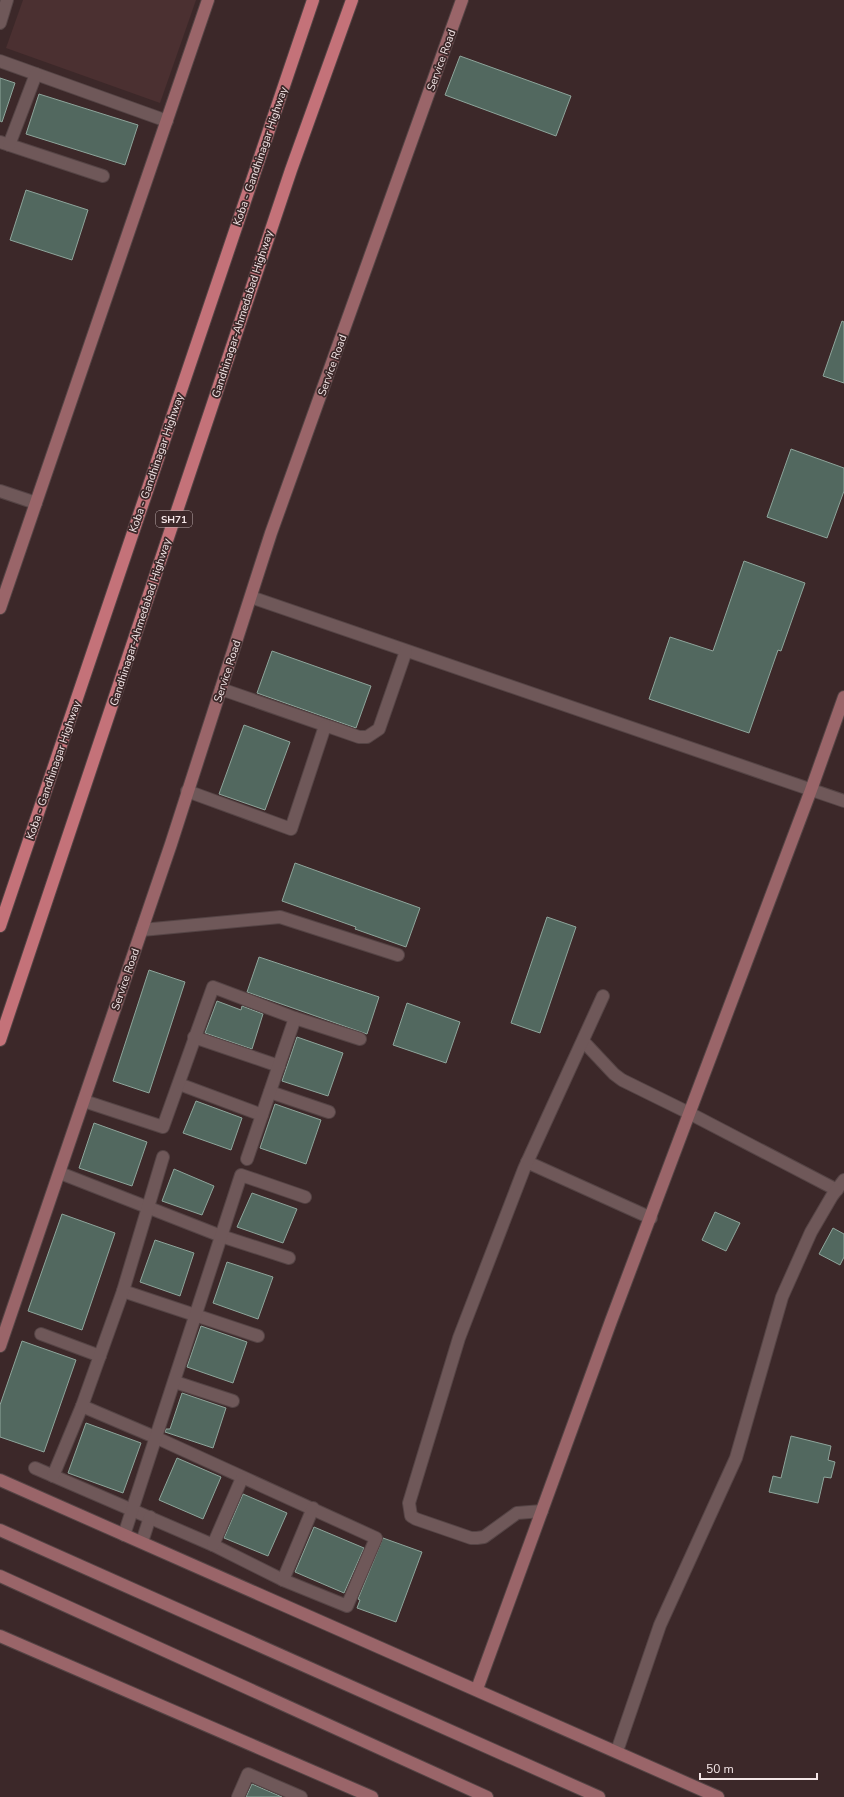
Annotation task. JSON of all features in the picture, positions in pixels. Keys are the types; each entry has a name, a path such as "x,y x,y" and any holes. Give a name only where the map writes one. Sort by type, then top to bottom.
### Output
{"main road":[{"name":"Koba - Gandhinagar Highway","path":"0,926 313,0"},
{"name":"Gandhinagar-Ahmedabad Highway","path":"0,1040 288,177 352,0"}],"street":[{"path":"0,23 8,0"},
{"path":"0,608 208,0"},
{"name":"Service Road","path":"0,1346 142,930 277,518 462,0"},
{"path":"0,61 167,121"},
{"path":"36,74 5,144 103,176"},
{"path":"0,490 36,503"},
{"path":"251,598 844,801"},
{"path":"221,689 325,726 359,737 367,737 374,734 379,729 406,651"},
{"path":"477,1689 689,1113 811,790 844,698"},
{"path":"188,791 291,829 325,726"},
{"path":"142,930 280,917 398,955"},
{"path":"84,1101 163,1127 213,987 295,1018 360,1039"},
{"path":"542,1511 517,1513 484,1537 471,1538 416,1519 411,1516 408,1503 459,1338 527,1162 603,996"},
{"path":"247,1159 295,1018"},
{"path":"194,1037 279,1066"},
{"path":"583,1040 614,1074 622,1080 841,1185 811,1232 782,1297 736,1458 660,1625 616,1751"},
{"path":"179,1084 262,1115"},
{"path":"270,1092 329,1112"},
{"path":"53,1476 82,1406 123,1291 163,1157"},
{"path":"527,1162 651,1218"},
{"path":"60,1173 221,1236 288,1258"},
{"path":"124,1535 157,1438 241,1175 305,1197"},
{"path":"123,1291 258,1336"},
{"path":"41,1334 100,1356"},
{"path":"175,1382 233,1401"},
{"path":"35,1468 213,1545 283,1580 347,1606 376,1538 313,1508 242,1478 157,1438 82,1406"},
{"path":"213,1545 242,1478"},
{"path":"0,1480 477,1689 718,1797"},
{"path":"283,1580 313,1508"},
{"path":"142,1542 150,1517"},
{"path":"0,1530 599,1797"},
{"path":"0,1576 487,1797"},
{"path":"0,1636 350,1792 372,1797"},
{"path":"238,1797 248,1774 302,1797"}],"shaded area":[{"path":"23,0 196,0 160,103 6,48"}],"building":[{"path":"460,56 571,96 556,136 445,95"},
{"path":"0,78 15,83 2,122 0,121"},
{"path":"39,94 138,125 125,165 26,134"},
{"path":"26,190 88,210 72,260 10,240"},
{"path":"842,321 844,322 844,383 823,376"},
{"path":"791,449 844,468 844,491 827,538 767,517"},
{"path":"744,561 805,583 781,651 778,650 749,733 649,699 670,637 713,651"},
{"path":"272,651 371,686 356,728 257,693"},
{"path":"244,725 290,742 265,810 219,794"},
{"path":"295,863 420,908 406,947 355,929 356,927 282,901"},
{"path":"547,917 576,927 540,1033 511,1023"},
{"path":"259,957 379,997 367,1034 247,992"},
{"path":"149,970 185,982 149,1093 113,1081"},
{"path":"217,1001 241,1010 242,1006 263,1014 252,1049 205,1033"},
{"path":"407,1003 460,1022 446,1063 393,1045"},
{"path":"297,1037 343,1053 328,1096 282,1081"},
{"path":"196,1101 242,1118 231,1150 183,1133"},
{"path":"275,1104 321,1120 306,1164 260,1148"},
{"path":"94,1123 147,1142 132,1186 79,1168"},
{"path":"174,1169 214,1186 202,1215 162,1201"},
{"path":"252,1193 297,1209 283,1243 237,1227"},
{"path":"715,1212 740,1223 726,1251 702,1240"},
{"path":"62,1214 115,1233 82,1330 28,1311"},
{"path":"833,1228 844,1234 844,1257 840,1265 819,1254"},
{"path":"155,1240 194,1253 180,1296 140,1282"},
{"path":"227,1262 273,1277 258,1319 213,1303"},
{"path":"201,1326 247,1342 233,1383 187,1367"},
{"path":"22,1341 76,1360 44,1452 0,1437 0,1405"},
{"path":"182,1393 226,1408 213,1448 165,1432 166,1429 170,1429"},
{"path":"86,1423 141,1443 123,1493 68,1473"},
{"path":"791,1436 831,1446 828,1460 835,1462 831,1478 824,1477 818,1503 769,1492 773,1476 781,1478"},
{"path":"177,1458 221,1477 203,1519 159,1500"},
{"path":"243,1494 287,1513 268,1556 224,1538"},
{"path":"314,1527 364,1548 344,1593 295,1572"},
{"path":"383,1538 422,1552 396,1622 357,1608 360,1600 358,1599"},
{"path":"252,1784 282,1797 246,1797"}]}
